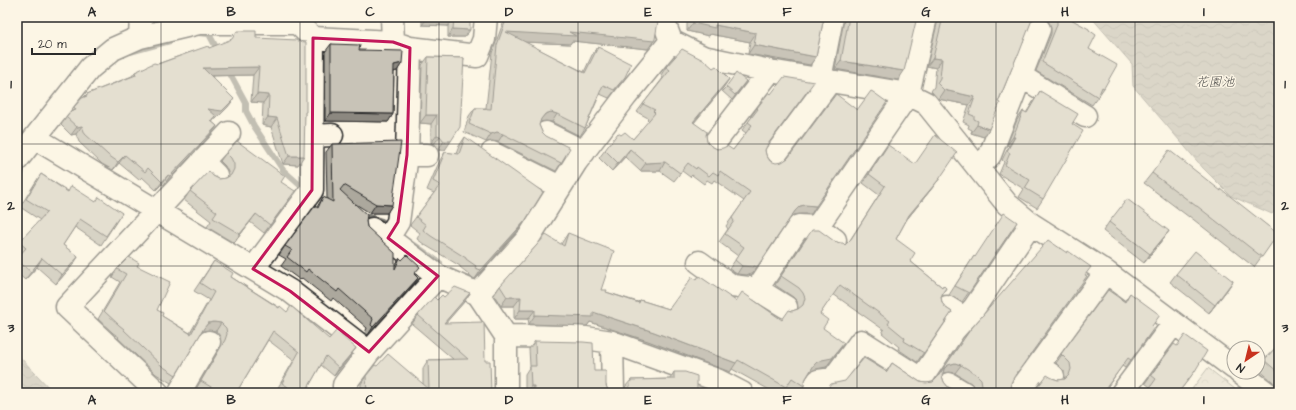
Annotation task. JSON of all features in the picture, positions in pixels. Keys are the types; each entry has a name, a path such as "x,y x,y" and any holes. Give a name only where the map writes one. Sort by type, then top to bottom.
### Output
{"street":[{"path":"392,17 401,45 417,155 398,222 380,233 438,276 478,294 506,336 506,393"},
{"path":"313,38 401,45 475,64 484,38 486,17"},
{"path":"662,17 670,41 704,57 770,71 908,94 926,103 1007,204 1031,224 1106,272 1226,362"},
{"path":"817,227 851,193 908,94 926,17"},
{"path":"772,159 825,80 832,18"},
{"path":"17,160 90,68 141,27 199,20 297,20 313,38 322,135 312,190 253,269"},
{"path":"978,168 990,155 1039,30"},
{"path":"478,294 529,237 584,152 670,41"},
{"path":"713,146 770,71"},
{"path":"1021,76 1085,116"},
{"path":"158,393 67,306 156,210 209,168 229,133"},
{"path":"546,133 584,152"},
{"path":"35,138 290,291 369,352"},
{"path":"492,153 560,187"},
{"path":"810,393 818,381 833,379 861,341 921,380 954,330 955,313 974,308 1031,224"},
{"path":"757,289 799,226 817,227 835,240"},
{"path":"699,262 732,286 757,289 786,307"},
{"path":"1018,393 1046,371 1106,272"},
{"path":"344,393 344,385 369,352 438,276"},
{"path":"1122,393 1174,323"},
{"path":"506,336 579,337 612,342 717,387 742,393"},
{"path":"179,393 209,342"},
{"path":"612,342 612,393"},
{"path":"1250,380 1267,393"}],"highlighted area":[{"path":"313,38 393,42 410,48 407,155 398,222 388,238 438,276 369,352 290,291 253,269 312,190"}],"green space":[{"path":"1208,368 1240,393 1189,393"}],"water":[{"name":"花園池","path":"1091,17 1279,17 1279,206 1272,214 1231,196 1203,168 1133,86 1132,64"},
{"path":"17,354 54,393 17,393"}],"building":[{"path":"428,17 470,17 470,30 453,29 454,18"},
{"path":"507,17 647,17 647,20 658,21 654,41 569,32 576,36 506,32 585,73 598,47 631,64 625,77 614,90 603,85 585,128 551,112 545,114 541,119 539,125 542,132 546,136 570,148 561,163 503,134 497,132 491,134 469,124 475,108 491,109 497,45"},
{"path":"693,17 824,17 816,57 754,45 756,33 715,25 715,28 693,23"},
{"path":"849,17 917,17 904,71 841,61"},
{"path":"943,17 1033,17 998,102 1000,103 989,129 977,125 978,121 974,119 974,116 969,114 975,97 944,90 937,83 940,78 942,59 933,58"},
{"path":"1057,17 1067,17 1089,29 1096,35 1089,49 1117,65 1104,88 1102,87 1098,97 1042,62 1057,25"},
{"path":"237,31 256,31 256,38 297,40 306,42 306,112 304,156 289,156 277,118 268,117 269,95 257,94 259,67 203,68 234,99 222,111 208,109 216,116 211,121 217,126 170,176 168,175 162,182 148,168 145,172 125,155 118,162 85,134 82,126 77,127 66,117 70,112 76,110 74,107 82,98 87,96 87,94 136,75 135,72 154,63 158,64 232,39"},
{"path":"331,44 360,45 359,50 403,51 402,63 394,65 393,114 331,113"},
{"path":"682,49 705,61 713,68 716,66 729,79 693,122 707,132 707,142 717,149 727,146 733,150 752,125 748,122 758,109 757,108 769,92 771,94 784,77 814,82 765,150 770,161 776,163 782,162 788,158 836,94 857,110 871,91 887,102 816,206 800,206 795,211 757,267 742,266 735,260 744,247 725,234 734,221 732,218 750,192 720,171 718,175 713,172 709,176 697,167 696,169 688,163 680,173 665,162 646,163 630,149 618,163 605,150 618,133 621,135 625,132 633,139 655,113 653,111 655,110 643,104 670,70 666,67"},
{"path":"428,57 464,58 460,127 451,141 444,141 437,135 437,115 426,115"},
{"path":"736,73 746,81 735,95 726,87"},
{"path":"1040,91 1078,114 1072,124 1083,131 1043,199 1025,188 1030,180 1005,165 1010,153 1007,151 1015,137 1013,137 1023,111 1027,113"},
{"path":"935,135 957,153 940,178 909,215 896,239 915,253 910,261 942,287 943,285 946,288 941,297 942,303 952,312 924,353 904,341 905,338 888,324 890,321 840,285 820,314 828,320 823,328 844,343 832,358 822,360 814,365 806,378 804,386 792,378 786,387 738,360 736,363 654,332 593,312 593,317 535,315 535,310 520,310 521,297 507,297 500,286 546,235 564,246 568,233 614,251 601,290 607,290 606,292 639,303 640,300 669,309 692,277 696,280 699,276 736,301 742,292 782,320 789,310 792,311 798,309 803,305 805,298 803,293 799,288 781,276 812,230 819,230 834,241 845,245 851,239 885,186 869,174 888,145 915,164"},
{"path":"465,137 543,192 525,221 481,270 475,268 476,266 466,258 423,230 426,225 416,217 440,185 433,181 445,152 459,154"},
{"path":"237,141 285,176 281,182 295,191 270,225 256,214 240,234 213,218 217,212 190,191 209,171 213,176 219,179 226,178 231,175 234,169 234,164 226,153"},
{"path":"401,142 392,205 376,204 344,185 340,190 367,215 367,227 395,253 395,269 400,258 402,260 407,255 420,267 414,274 418,278 373,327 371,325 373,319 339,289 337,292 308,269 306,272 287,257 292,250 285,246 315,206 318,208 323,197 333,202 332,144"},
{"path":"1169,150 1278,234 1262,257 1152,173"},
{"path":"41,174 68,192 71,186 96,202 99,197 122,213 106,236 80,219 63,245 78,257 62,275 42,258 31,272 17,260 26,248 19,242 47,212 26,199"},
{"path":"1127,199 1169,231 1150,254 1109,222"},
{"path":"1004,213 1017,222 969,293 955,286 974,256 975,257"},
{"path":"1048,240 1067,253 1068,251 1091,267 1085,275 1087,276 1014,377 1011,383 1012,390 1015,393 979,393 982,385 981,379 976,374 955,363 948,365 944,369 942,376 948,387 959,393 825,393 831,384 845,381 864,358 887,372 892,363 920,382 933,382 970,330"},
{"path":"1195,251 1233,281 1215,305 1176,274"},
{"path":"129,257 139,263 137,266 170,282 157,310 163,313 162,316 191,334 214,292 200,283 214,261 233,273 231,277 279,308 280,306 287,312 291,306 329,339 336,331 356,348 339,368 326,356 305,393 285,393 288,387 282,383 299,352 273,331 236,393 221,393 201,381 227,334 226,328 221,323 214,322 208,323 204,328 176,375 162,366 104,311 126,274 117,269"},
{"path":"455,287 470,293 444,323 484,322 485,361 490,361 491,393 367,393 366,376 375,365 377,366 388,354 429,389 428,360 468,359 418,315 434,297 437,300 442,295 444,297"},
{"path":"1108,290 1125,302 1130,293 1160,315 1152,326 1154,328 1131,360 1128,358 1106,388 1111,393 1033,393 1047,375 1058,380 1065,379 1069,375 1071,369 1070,363 1061,354"},
{"path":"1185,335 1207,351 1195,371 1178,393 1146,393 1156,379 1151,375 1174,344 1177,346"},
{"path":"535,341 593,343 594,371 606,371 606,385 610,393 534,393 534,386 531,386 530,366 536,366"},
{"path":"1279,344 1279,373 1266,362 1266,358"},
{"path":"674,372 685,372 697,376 697,393 628,393 631,380 674,379"}],"waterway":[{"path":"198,33 209,34 219,53"},
{"path":"130,52 170,41"},
{"path":"228,70 246,103 246,111 254,126 283,170 302,187"},
{"path":"17,195 22,169 25,163"},
{"path":"360,214 382,221"},
{"path":"416,246 440,263"}]}
